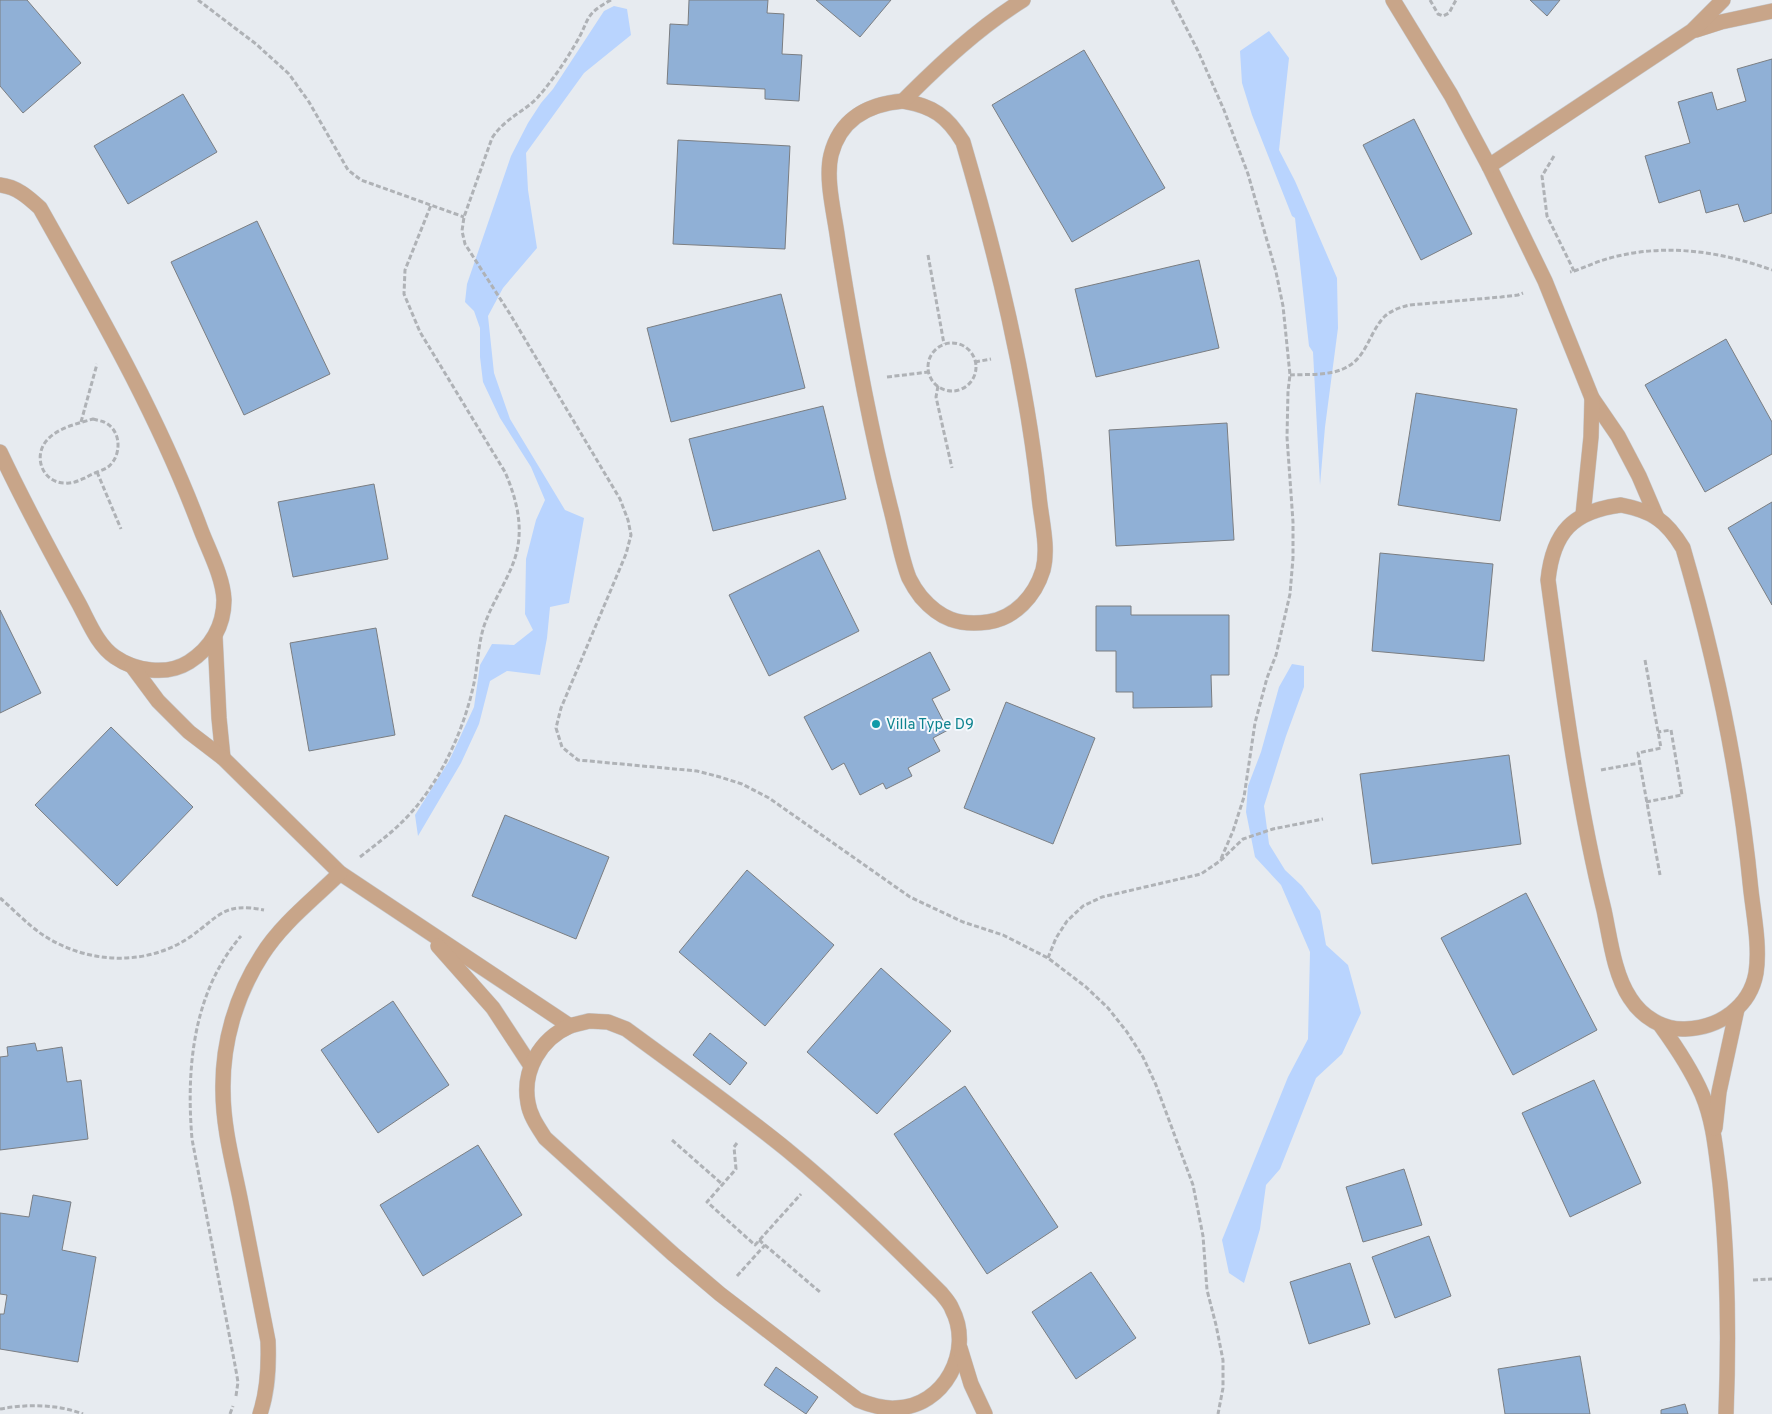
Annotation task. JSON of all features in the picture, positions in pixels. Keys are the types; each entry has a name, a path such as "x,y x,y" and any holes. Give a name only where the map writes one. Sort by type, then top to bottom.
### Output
{"street":[{"path":"903,101 968,39 1023,0"},
{"path":"1394,0 1450,95 1488,166 1545,281 1592,398 1618,436 1639,476 1657,518"},
{"path":"1488,166 1692,31 1723,0"},
{"path":"1692,31 1772,11"},
{"path":"903,101 922,104 939,113 953,126 964,142 1009,316 1024,392 1045,547 1044,567 1037,586 1026,602 1010,614 991,622 971,624 950,620 935,610 920,596 909,579 884,482 862,381 844,279 829,177 830,156 837,138 849,122 865,110 883,102 903,101"},
{"path":"0,185 9,186 26,195 40,208 138,386 167,447 193,508 220,580 224,599 222,618 215,636 203,652 187,663 169,670 150,670 132,666 114,656 100,642 53,557 0,452"},
{"path":"1584,514 1591,437 1592,398"},
{"path":"1661,1026 1682,1029 1702,1028 1720,1021 1737,1009 1749,993 1756,974 1757,955 1750,877 1739,799 1721,703 1686,557 1683,548 1672,531 1657,518 1640,509 1621,505 1602,507 1584,514 1568,526 1556,542 1550,560 1548,580 1576,775 1598,886 1622,984 1631,1001 1646,1016 1661,1026 1685,1059 1702,1096 1714,1135 1722,1208 1727,1282 1728,1356 1726,1414"},
{"path":"215,636 218,710 224,758"},
{"path":"132,666 158,701 189,732 224,758 340,873 570,1026"},
{"path":"260,1414 266,1398 269,1369 268,1341 227,1128 223,1092 224,1056 232,1020 244,986 262,954 284,926 340,873"},
{"path":"422,928 493,1008 531,1066"},
{"path":"1714,1135 1721,1084 1737,1009"},
{"path":"960,1347 955,1366 946,1383 931,1396 914,1405 896,1408 876,1407 858,1400 720,1294 545,1138 534,1122 528,1104 526,1085 531,1066 540,1049 554,1036 570,1026 589,1021 608,1022 626,1029 753,1124 817,1176 888,1240 941,1293 953,1309 960,1347 971,1384 985,1414"},
{"path":"896,1408 915,1414"}],"path":[{"path":"198,0 256,44 289,74 309,102 348,170 361,180 464,217"},
{"path":"611,0 600,5 590,14 577,42 537,98 500,126 492,138 464,217 462,231 465,244 510,314 620,499 628,520 631,535 626,554 562,708 556,728 562,747 578,760 697,771 742,784 769,798 910,897 963,922 1003,935 1048,958 1086,987 1108,1008 1127,1032 1143,1058 1156,1085 1193,1185 1202,1226 1207,1290 1223,1360 1223,1388 1218,1414"},
{"path":"1172,0 1217,93 1248,174 1276,272 1283,306 1290,375 1287,436 1293,522 1290,594 1276,655 1267,678 1257,715 1244,797 1234,831 1220,861"},
{"path":"1430,0 1438,14 1443,16 1449,13 1456,0"},
{"path":"1554,155 1542,176 1547,216 1574,271"},
{"path":"340,873 402,822 427,792 448,757 464,720 475,682 484,626 515,560 519,538 518,508 505,472 420,332 404,294 405,270 431,206"},
{"path":"1290,375 1337,371 1346,368 1357,360 1385,316 1397,308 1410,305 1518,295 1545,281 1609,258 1646,250 1684,250 1721,254 1772,270"},
{"path":"928,255 944,344"},
{"path":"81,422 106,327"},
{"path":"954,343 964,346 971,352 976,362 975,372 971,381 955,391 946,390 938,386 932,380 929,372 928,364 931,355 936,348 944,344 954,343"},
{"path":"862,381 929,372"},
{"path":"938,386 936,397 952,468"},
{"path":"93,419 106,422 115,431 119,444 116,457 108,466 97,472 74,483 64,484 56,482 42,468 39,459 41,449 46,440 53,434 81,422 93,419"},
{"path":"97,472 121,528"},
{"path":"1645,660 1661,748 1638,753 1660,875"},
{"path":"1646,802 1682,795 1671,730 1658,732"},
{"path":"1576,775 1639,763"},
{"path":"1048,958 1056,938 1067,921 1083,906 1102,897 1201,874 1220,861 1243,839 1273,828 1323,819"},
{"path":"0,898 42,935 63,946 85,954 109,958 133,959 156,954 185,940 222,912 246,906 269,911"},
{"path":"753,1124 734,1146 736,1169 707,1202 754,1245 817,1176"},
{"path":"672,1140 723,1184"},
{"path":"759,1240 820,1293"},
{"path":"720,1294 765,1245"},
{"path":"0,1409 22,1406 50,1406 83,1414"}],"water":[{"path":"614,6 627,9 631,35 584,73 526,153 528,190 537,248 503,288 488,316 494,373 510,419 565,510 584,518 569,603 550,607 547,638 540,675 507,671 490,681 479,724 461,763 418,836 415,815 449,761 474,707 480,665 492,644 514,645 533,630 525,614 526,559 536,520 545,500 531,467 500,418 483,382 480,357 480,328 474,311 465,302 467,284 511,156 528,123 553,89 604,11"},
{"path":"1269,31 1289,58 1279,150 1295,181 1337,278 1338,328 1325,427 1320,485 1313,352 1309,346 1295,218 1292,216 1252,115 1242,83 1240,51"},
{"path":"1292,664 1304,666 1304,687 1264,806 1269,844 1285,870 1302,886 1320,911 1326,945 1348,965 1361,1013 1342,1054 1316,1078 1280,1169 1266,1185 1260,1229 1244,1283 1229,1273 1222,1240 1288,1077 1308,1039 1310,952 1281,885 1255,857 1246,812 1248,786 1261,752 1279,687"}],"building":[{"path":"0,0 27,0 81,63 23,113 0,86"},
{"path":"689,0 768,0 767,13 784,14 782,54 802,55 799,101 765,99 765,89 667,84 670,24 688,25"},
{"path":"816,0 891,0 860,37"},
{"path":"1530,0 1560,0 1547,16"},
{"path":"1084,50 1165,188 1072,242 992,105"},
{"path":"1772,59 1772,213 1744,222 1738,204 1706,213 1700,190 1659,203 1645,156 1690,143 1678,102 1712,92 1717,110 1746,101 1737,69"},
{"path":"183,94 217,152 128,204 94,146"},
{"path":"1414,119 1472,234 1421,260 1363,145"},
{"path":"678,140 790,146 785,249 673,244"},
{"path":"257,221 330,374 244,415 171,262"},
{"path":"1199,260 1219,348 1096,377 1075,289"},
{"path":"781,294 805,388 671,422 647,328"},
{"path":"1726,339 1772,422 1772,454 1705,492 1645,385"},
{"path":"1416,393 1517,409 1500,521 1398,505"},
{"path":"823,406 846,499 713,531 689,439"},
{"path":"1227,423 1234,540 1116,546 1109,430"},
{"path":"374,484 388,559 293,577 278,502"},
{"path":"1772,502 1772,605 1728,528"},
{"path":"819,550 859,631 769,676 729,595"},
{"path":"1380,553 1493,564 1484,661 1372,651"},
{"path":"1096,606 1131,606 1131,615 1229,615 1229,675 1211,675 1212,707 1133,708 1133,692 1116,692 1116,651 1096,651"},
{"path":"0,610 41,693 0,713"},
{"path":"376,628 395,735 309,751 290,643"},
{"name":"Villa Type D9","path":"930,652 950,690 932,699 948,730 933,738 940,751 908,768 912,776 886,789 883,783 860,795 844,763 832,770 804,717"},
{"path":"1006,702 1095,738 1053,844 964,808"},
{"path":"111,727 193,807 117,886 35,805"},
{"path":"1509,755 1521,844 1372,864 1360,774"},
{"path":"505,815 609,857 576,939 472,896"},
{"path":"747,870 834,945 765,1026 679,952"},
{"path":"1526,893 1597,1030 1513,1075 1441,938"},
{"path":"881,968 951,1031 877,1114 807,1052"},
{"path":"393,1001 449,1085 378,1133 321,1050"},
{"path":"710,1033 747,1063 730,1085 693,1055"},
{"path":"35,1043 37,1051 62,1047 67,1082 81,1080 88,1139 0,1150 0,1057 8,1056 7,1047"},
{"path":"1594,1080 1641,1183 1570,1217 1522,1113"},
{"path":"965,1086 1058,1227 987,1274 894,1134"},
{"path":"478,1145 522,1215 423,1276 380,1205"},
{"path":"1404,1169 1422,1225 1363,1242 1346,1187"},
{"path":"33,1195 71,1202 62,1250 96,1257 78,1362 0,1349 0,1314 4,1314 7,1295 0,1294 0,1213 29,1217"},
{"path":"1429,1236 1451,1296 1395,1318 1372,1257"},
{"path":"1350,1263 1370,1324 1309,1344 1290,1282"},
{"path":"1091,1272 1136,1338 1076,1379 1032,1312"},
{"path":"1580,1356 1590,1414 1505,1414 1498,1369"},
{"path":"776,1367 818,1397 806,1414 764,1385"},
{"path":"1685,1404 1688,1414 1661,1414 1661,1410"}],"place":[{"name":"Villa Type D9","path":"876,724"}]}
